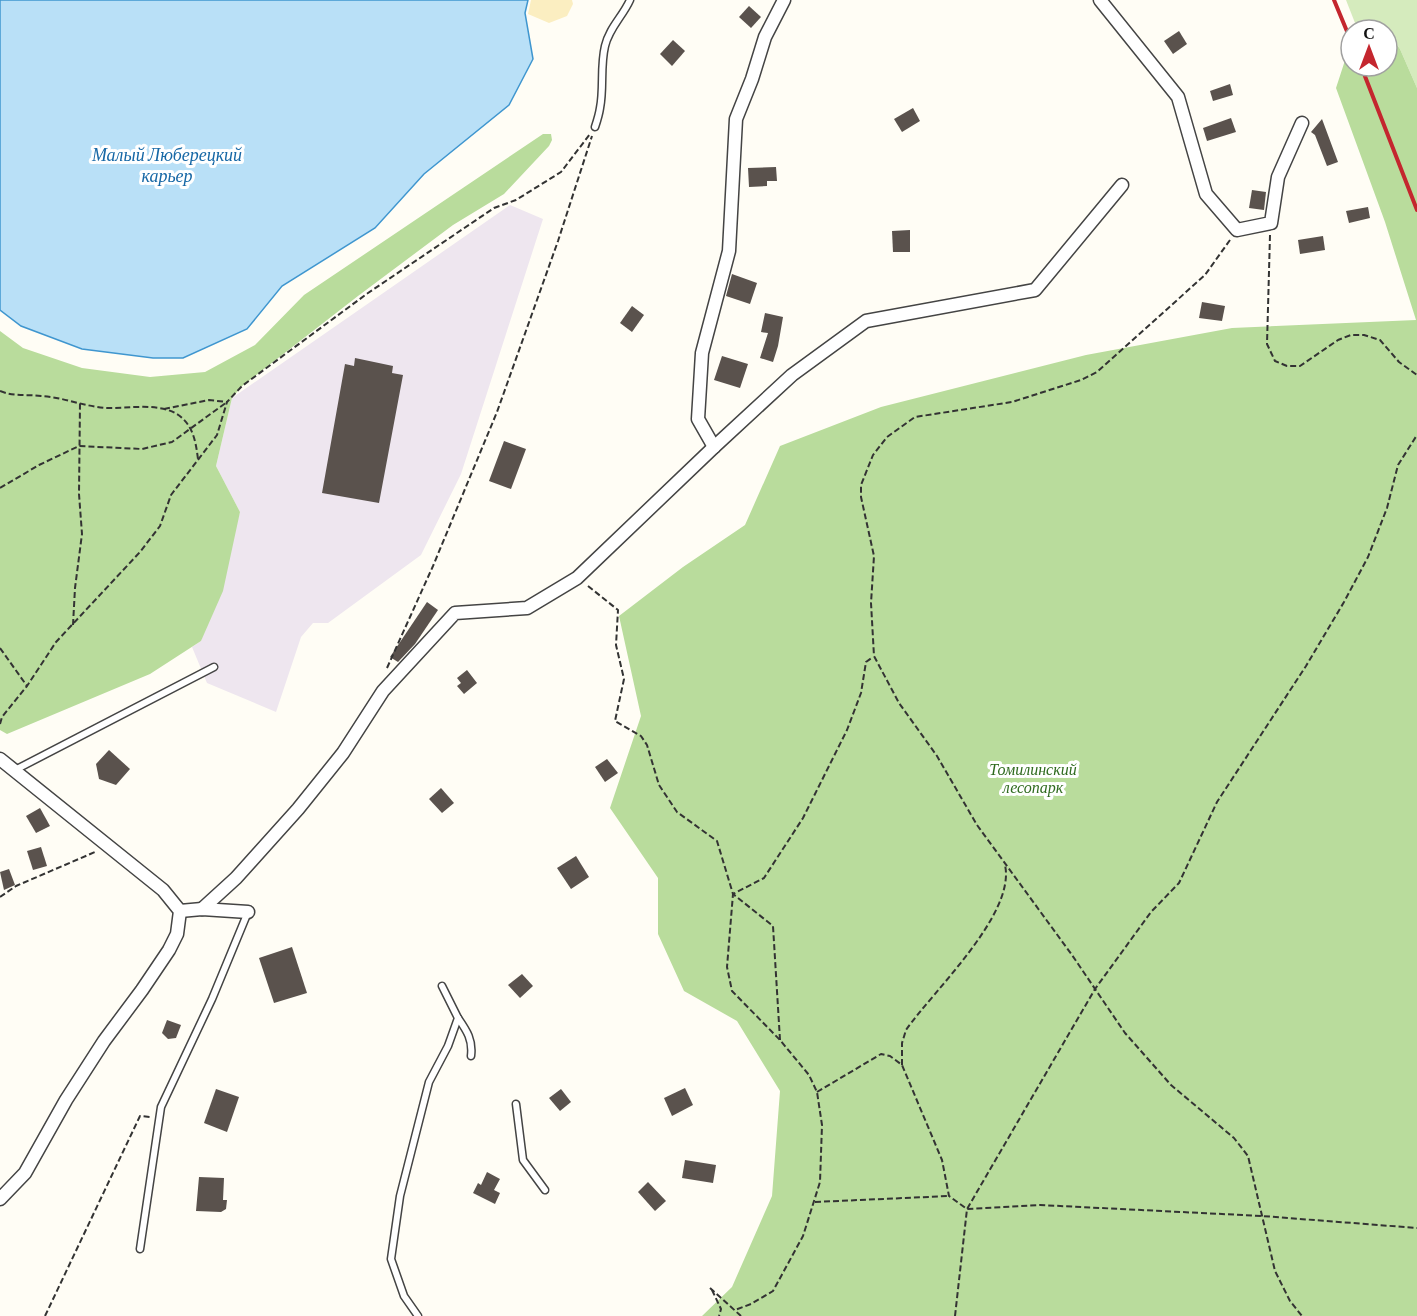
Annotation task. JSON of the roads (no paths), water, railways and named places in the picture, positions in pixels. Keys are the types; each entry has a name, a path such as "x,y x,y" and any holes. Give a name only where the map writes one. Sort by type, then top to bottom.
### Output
{"street":[{"path":"714,447 698,419 702,352 729,252 736,119 752,80 765,37 784,0"},
{"path":"1100,0 1178,97 1206,194 1237,230 1271,223 1278,177 1302,123"},
{"path":"202,909 236,878 298,809 342,753 383,691 455,613 527,608 578,578 792,375 866,321 1035,290 1122,185"},
{"path":"0,759 163,890 180,911 177,934 169,950 98,1050 66,1100 25,1173 0,1199"},
{"path":"180,911 202,909 248,912"}],"lane":[{"path":"595,127 600,108 605,46 611,29 625,11 630,0"},
{"path":"14,770 214,667"},
{"path":"140,1249 161,1107 212,999 248,912"},
{"path":"442,986 468,1034 472,1045 471,1056"},
{"path":"418,1316 404,1296 391,1260 399,1206 429,1082 448,1046 458,1018"},
{"path":"516,1104 523,1160 545,1190"}],"water":[{"name":"Малый Люберецкий карьер","path":"0,0 528,0 525,13 533,59 509,105 424,174 375,228 282,286 247,329 183,358 153,358 82,349 21,326 0,310"}],"railway":[{"path":"1334,0 1341,18"},
{"path":"1366,78 1417,210"}],"park label":[{"name":"Томилинский лесопарк","path":"1033,778"}]}
